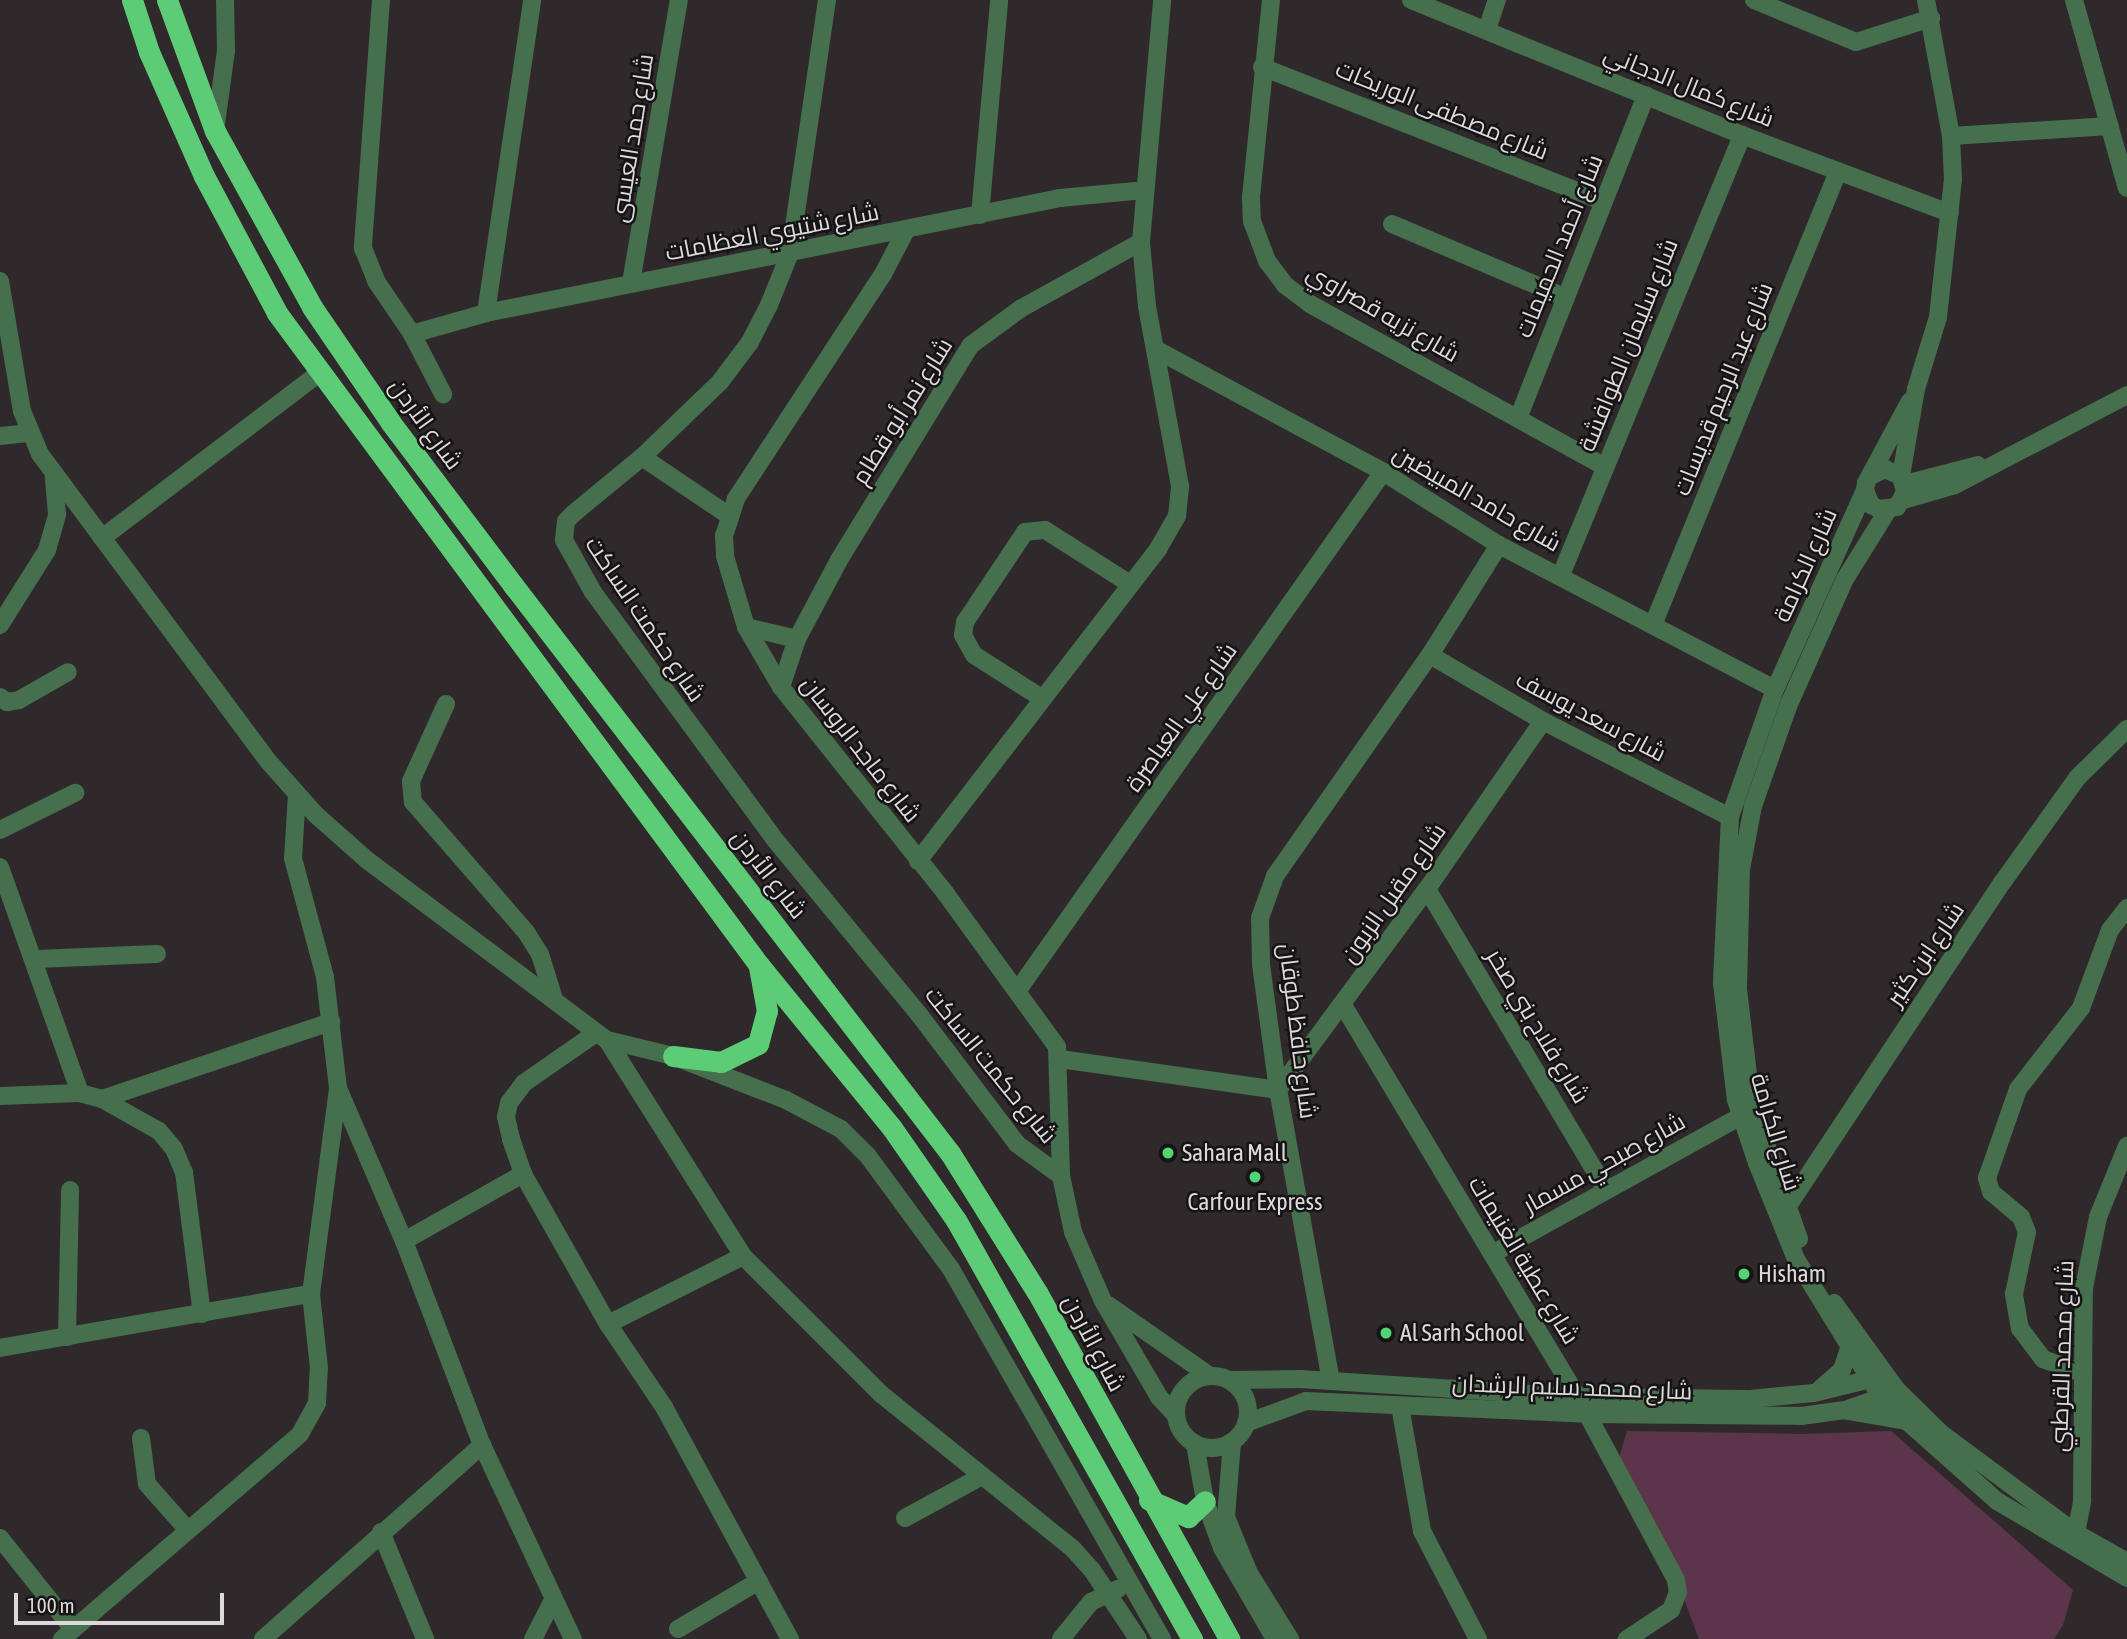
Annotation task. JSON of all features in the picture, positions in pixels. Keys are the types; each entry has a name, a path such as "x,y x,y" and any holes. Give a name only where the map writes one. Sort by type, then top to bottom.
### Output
{"highway":[{"path":"132,0 149,52 204,176 276,313 759,965 892,1128 956,1220 1192,1639"},
{"name":"شارع الأردن","path":"167,0 215,131 312,307 391,423 950,1153 1037,1292 1148,1499 1229,1639"},
{"path":"673,1056 721,1062 758,1044 767,1011 759,965"},
{"path":"1148,1499 1182,1517 1195,1515 1205,1501"}],"street":[{"path":"215,131 226,51 225,0"},
{"path":"381,0 363,248 376,281 412,334 443,394"},
{"path":"486,313 532,0"},
{"path":"659,0 678,1"},
{"name":"شارع حكمت الساكت","path":"827,0 790,253 750,342 720,382 642,457 566,521 564,540 576,568 776,841 918,1013 1017,1144 1061,1176"},
{"path":"980,215 999,0"},
{"path":"918,861 1040,697 1171,529 1180,503 1141,242 1162,0"},
{"name":"شارع نزيه قصراوي","path":"1271,0 1262,67 1251,197 1252,221 1267,261 1285,285 1310,304 1519,416 1604,466"},
{"name":"شارع كمال الدجاني","path":"1411,0 1742,135 1950,213"},
{"path":"1487,30 1497,0"},
{"path":"1754,0 1856,41 1931,18"},
{"name":"شارع الكرامة","path":"1878,1378 1849,1349 1801,1268 1783,1212 1751,1100 1741,1038 1737,930 1741,869 1753,806 1789,704 1845,579 1899,493 1916,389 1938,317 1950,213 1951,136 1926,0"},
{"path":"2074,0 2127,188"},
{"name":"شارع حمد العيسى","path":"631,283 678,1"},
{"name":"شارع مصطفى الوريكات","path":"1262,67 1603,201"},
{"name":"شارع أحمد الحميمات","path":"1519,416 1646,95"},
{"path":"1951,136 2110,126"},
{"name":"شارع سليمان الطوافشة","path":"1561,575 1742,135"},
{"name":"شارع عبد الرحيم قديسات","path":"1653,625 1838,171"},
{"name":"شارع شتيوي العظامات","path":"412,334 486,313 905,232 1092,192 1144,190"},
{"path":"1392,224 1564,297"},
{"name":"شارع ماجد الروسان","path":"905,232 876,286 728,515 725,556 747,626 781,687 1047,1030 1059,1059 1061,1176 1073,1232 1103,1301 1159,1397 1176,1415"},
{"name":"شارع نمر أبو قطام","path":"781,687 797,639 908,441 971,345 1011,314 1141,242"},
{"path":"0,281 18,391 30,433 54,477 297,795 367,860 553,996 602,1037 743,1256 880,1394 1073,1549 1109,1593 1138,1639"},
{"name":"شارع حامد المبيضين","path":"1155,349 1383,472 1499,545 1775,689"},
{"path":"102,538 319,373"},
{"name":"شارع الكرامة","path":"1916,389 1867,483 1775,689 1730,817 1722,983 1741,1116 1783,1212 1824,1288 1907,1422 1997,1501 2127,1578"},
{"path":"1899,493 1885,469 1867,483 1871,505 1899,493 1955,485 2127,395"},
{"path":"0,436 30,433"},
{"path":"642,457 728,515"},
{"name":"شارع علي العياصرة","path":"1018,990 1383,472"},
{"path":"0,625 47,550 57,514 54,477"},
{"path":"1040,697 974,654 963,635 965,622 1022,536 1029,529 1042,528 1130,584"},
{"name":"شارع حافظ طوقان","path":"1331,1381 1278,1090 1261,964 1260,918 1275,876 1430,655 1499,545"},
{"path":"747,626 797,639"},
{"name":"شارع سعد يوسف","path":"1430,655 1543,721 1730,817"},
{"path":"0,697 7,702 19,700 68,672"},
{"path":"446,704 411,781 413,802 520,924 540,954 553,996"},
{"name":"شارع مقبل الزبون","path":"1278,1090 1427,889 1543,721"},
{"name":"شارع ابن كثير","path":"1783,1212 2002,883 2078,777 2127,729"},
{"path":"0,830 75,793"},
{"path":"0,1538 68,1634 300,1434 311,1418 320,1368 311,1294 338,1088 331,1022 318,947 293,858 297,795"},
{"path":"0,867 36,959 80,1093"},
{"name":"شارع فلاح بني صخر","path":"1427,889 1606,1189"},
{"path":"2082,1373 2043,1359 2020,1329 2014,1294 2027,1232 2021,1217 1991,1192 1987,1178 2018,1089 2081,1008 2110,929 2127,908"},
{"path":"36,959 157,954"},
{"name":"شارع عطية الغنيمات","path":"1343,1005 1588,1414 1676,1580 1676,1603 1671,1610 1627,1639"},
{"path":"102,1099 331,1022"},
{"path":"790,1639 664,1407 608,1324 523,1174 507,1127 509,1103 524,1083 602,1037 673,1056 786,1100 841,1129 868,1156 951,1269 1162,1639"},
{"path":"1059,1059 1278,1090"},
{"path":"338,1088 404,1241 482,1445 573,1639"},
{"path":"0,1096 80,1093 102,1099 159,1130 180,1159 187,1187 202,1314"},
{"name":"شارع صبحي مسمار","path":"1492,1254 1741,1116"},
{"name":"شارع محمد القرطبي","path":"2076,1533 2081,1501 2082,1373 2089,1257 2113,1172 2127,1146"},
{"path":"404,1241 523,1174"},
{"path":"67,1337 70,1190"},
{"path":"608,1324 743,1256"},
{"path":"0,1348 311,1294"},
{"path":"1103,1301 1210,1376 1229,1380 1246,1399 1247,1423 1232,1442 1220,1447 1195,1444 1186,1436 1176,1415 1181,1393 1199,1379 1210,1376"},
{"path":"1814,1393 1838,1375 1849,1349"},
{"name":"شارع محمد سليم الرشدان","path":"1229,1380 1331,1381 1578,1397 1750,1399 1814,1393 1878,1378"},
{"name":"شارع الكرامة","path":"1890,1394 2076,1533 2127,1562"},
{"name":"شارع محمد سليم الرشدان","path":"1247,1423 1306,1401 1588,1414 1801,1416 1845,1410 1890,1394"},
{"path":"1400,1406 1422,1531 1478,1639"},
{"path":"1845,1410 1907,1422"},
{"path":"141,1438 147,1485 187,1529"},
{"path":"1232,1442 1226,1517 1243,1562 1290,1639"},
{"path":"1195,1444 1205,1501 1234,1574 1275,1639"},
{"path":"263,1639 482,1445"},
{"path":"905,1517 982,1476"},
{"path":"382,1532 425,1639"},
{"path":"678,1629 759,1581"},
{"path":"1061,1639 1091,1602 1130,1582"},
{"path":"533,1639 553,1600"}],"shaded area":[{"path":"1627,1431 1803,1434 1891,1431 2073,1590 2063,1625 2054,1639 1699,1639 1670,1562 1619,1458"}],"place":[{"name":"Sahara Mall","path":"1168,1153"},
{"name":"Carfour Express","path":"1255,1177"},
{"name":"Hisham","path":"1744,1274"},
{"name":"Al Sarh School","path":"1386,1333"}]}
